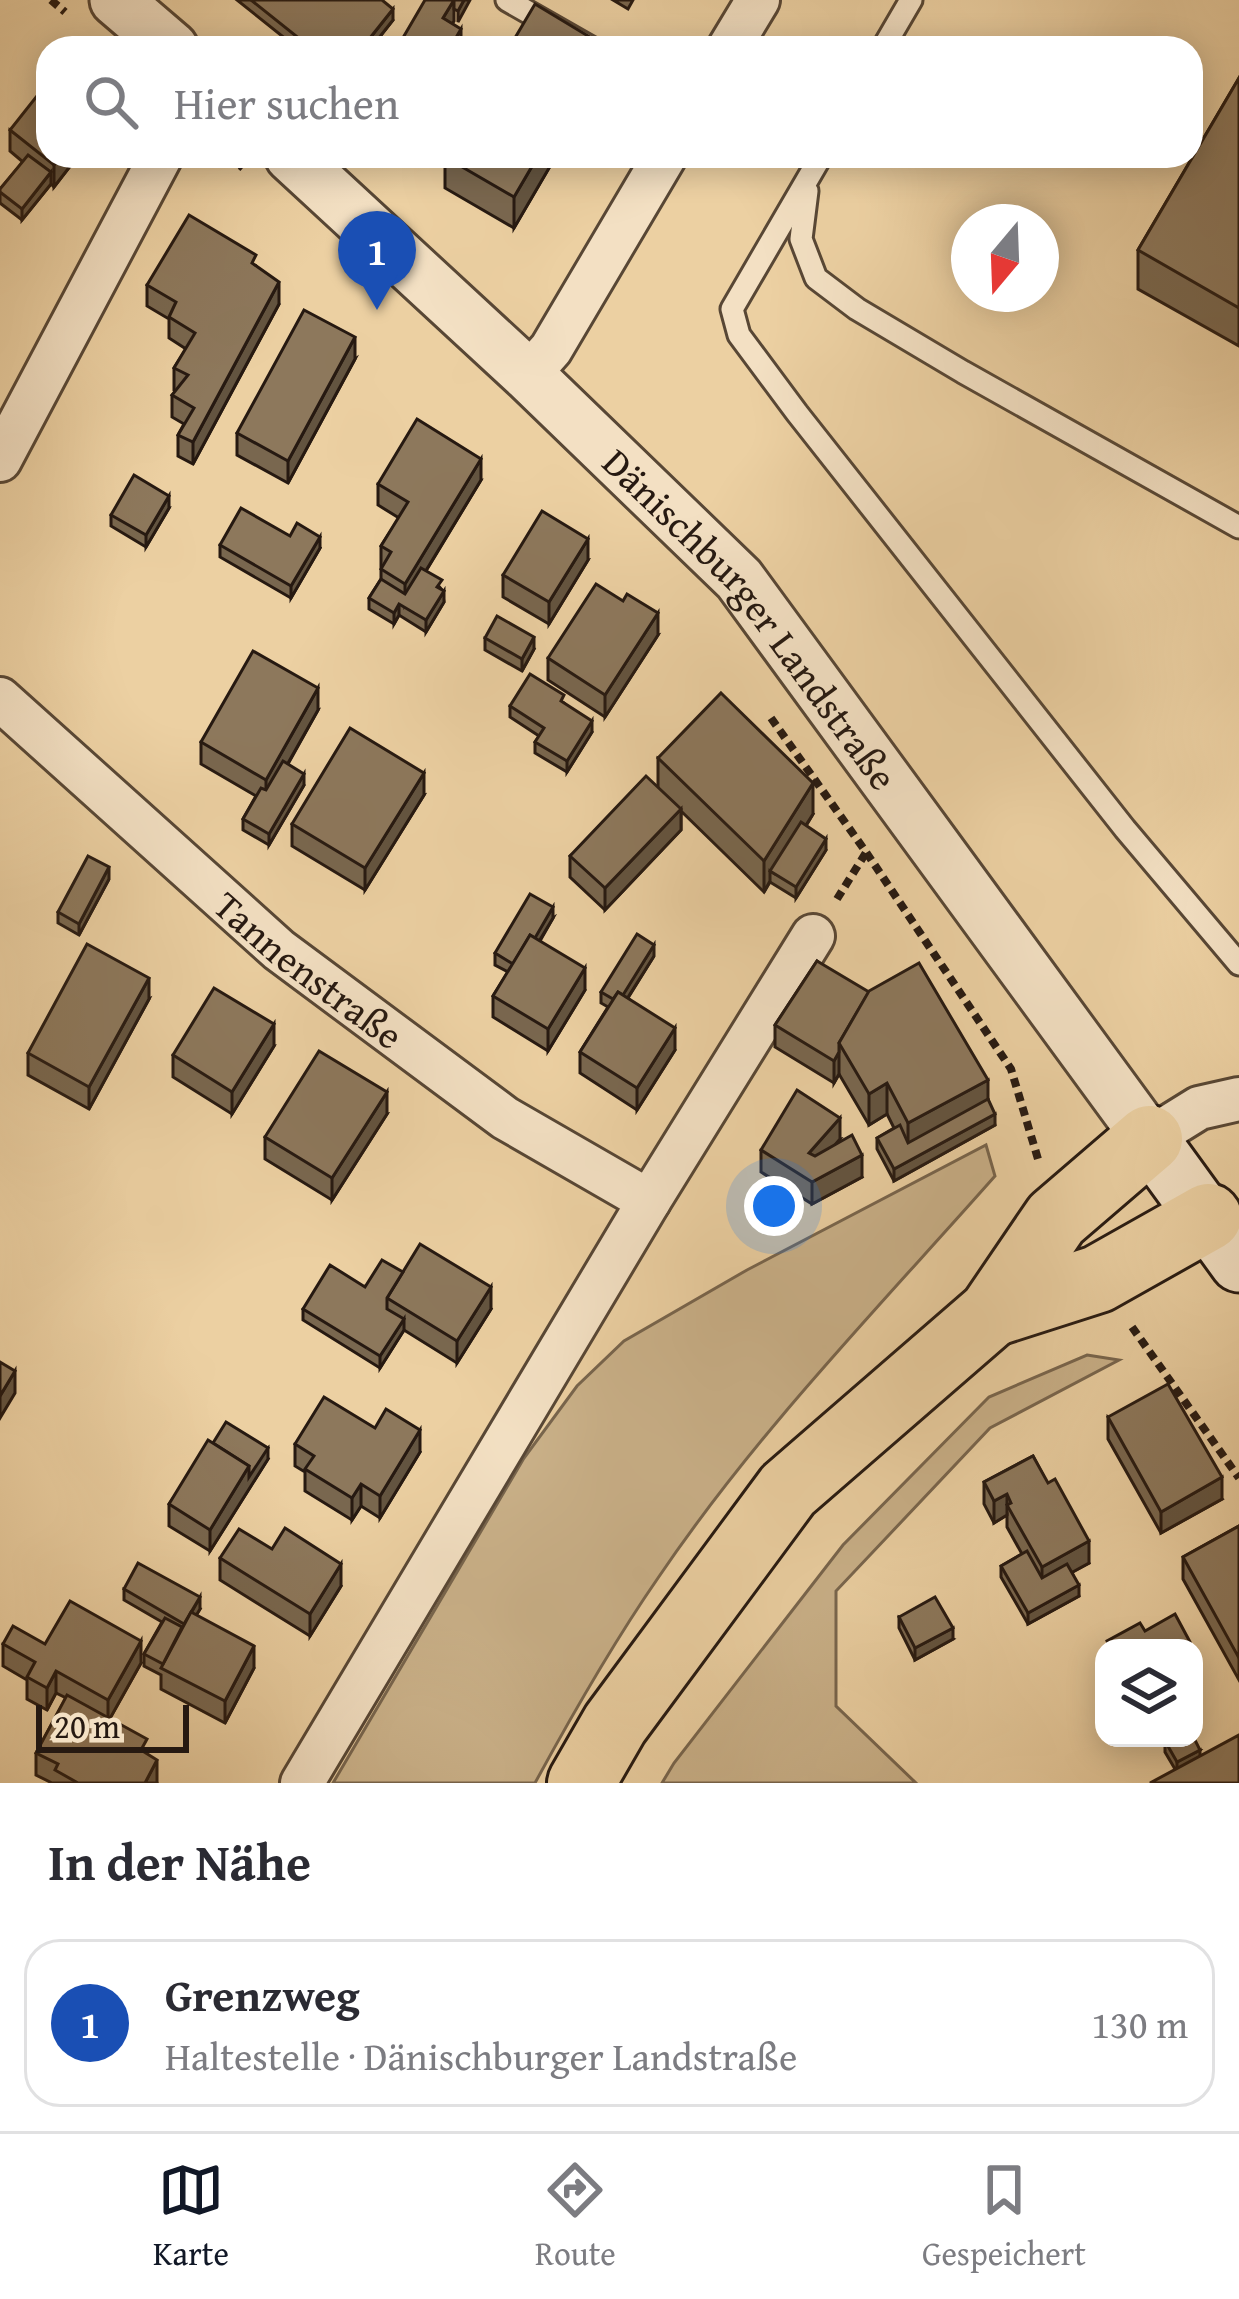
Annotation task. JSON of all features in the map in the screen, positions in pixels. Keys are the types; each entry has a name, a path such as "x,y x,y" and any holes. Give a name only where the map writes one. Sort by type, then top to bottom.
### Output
{"highway":[{"path":"580,1783 615,1724 788,1490 992,1313 1056,1219 1149,1139"},
{"path":"992,1313 1098,1279 1228,1226"}],"main road":[{"name":"Dänischburger Landstraße","path":"1149,1139 1228,1226"}],"street":[{"path":"736,36 758,0"},
{"path":"0,460 155,168"},
{"name":"Dänischburger Landstraße","path":"304,168 739,579 1149,1139"},
{"path":"528,375 550,350 658,168"},
{"name":"Tannenstraße","path":"0,699 279,950 506,1118 649,1201"},
{"path":"302,1783 649,1201 814,936"},
{"path":"1149,1139 1199,1108 1239,1099"}],"lane":[{"path":"507,0 570,36"},
{"path":"890,36 911,0"},
{"path":"814,168 732,309 739,335 1125,829 1239,964"},
{"path":"815,168 801,238 816,278 928,351 1239,527"}],"path":[{"path":"770,717 1011,1069 1056,1219"},
{"path":"814,936 866,852 907,811"},
{"path":"1098,1279 1239,1478"}],"shaded area":[{"path":"986,1145 995,1176 820,1371 696,1524 609,1653 535,1783 333,1783 524,1458 577,1386 624,1341 747,1270"},
{"path":"1087,1355 1119,1360 990,1428 836,1591 836,1706 916,1783 662,1783 843,1545 989,1397"}],"building":[{"path":"251,0 382,0 393,9 372,36 296,36"},
{"path":"425,0 454,0 443,18 461,29 457,36 404,36"},
{"path":"535,4 588,36 516,36"},
{"path":"1239,78 1239,308 1138,250 1186,168 1203,168 1203,139"},
{"path":"36,97 36,151 10,130"},
{"path":"28,155 36,161 36,168 51,172 22,209 0,189"},
{"path":"464,168 531,168 514,197"},
{"path":"189,215 256,255 252,263 279,282 193,442 178,435 194,408 172,395 188,375 174,368 195,333 169,317 176,302 147,285"},
{"path":"304,310 355,337 288,461 237,433"},
{"path":"417,419 481,459 405,584 381,569 391,552 381,546 408,502 378,484"},
{"path":"134,475 169,496 146,535 111,515"},
{"path":"241,508 290,536 297,523 320,537 291,586 220,545"},
{"path":"542,511 588,539 549,602 503,575"},
{"path":"421,568 442,580 437,587 444,591 426,620 399,604 394,613 369,598 381,579 405,594"},
{"path":"596,584 623,601 627,594 658,613 605,695 548,658"},
{"path":"497,616 534,637 522,659 485,638"},
{"path":"253,651 318,688 266,780 201,742"},
{"path":"530,674 564,695 561,701 592,721 567,761 535,742 544,728 510,706"},
{"path":"721,693 813,783 764,861 658,758"},
{"path":"350,728 424,773 365,868 292,824"},
{"path":"283,761 304,774 269,834 243,819"},
{"path":"646,776 681,809 605,888 570,856"},
{"path":"801,822 826,839 796,887 770,871"},
{"path":"88,856 109,867 79,924 58,912"},
{"path":"530,894 553,907 513,964 495,953"},
{"path":"637,934 654,945 623,995 618,992 613,999 601,992"},
{"path":"530,935 585,968 548,1029 493,996"},
{"path":"87,944 149,978 89,1087 28,1053"},
{"path":"817,961 869,992 839,1043 834,1061 775,1025"},
{"path":"919,963 988,1080 908,1123 887,1083 869,1094 839,1043 869,991"},
{"path":"214,988 274,1024 232,1092 173,1055"},
{"path":"618,992 675,1028 637,1088 580,1052"},
{"path":"319,1051 387,1092 332,1178 265,1137"},
{"path":"797,1090 840,1118 809,1153 815,1156 852,1135 862,1155 812,1182 761,1150"},
{"path":"988,1099 995,1114 894,1169 877,1138 900,1125 908,1143"},
{"path":"420,1244 491,1287 457,1341 387,1298"},
{"path":"382,1260 403,1272 387,1298 387,1309 404,1319 380,1356 303,1309 330,1265 365,1287"},
{"path":"0,1362 15,1371 0,1396"},
{"path":"1168,1384 1222,1477 1161,1512 1108,1417"},
{"path":"324,1397 375,1428 386,1409 420,1430 380,1496 361,1484 352,1498 305,1469 314,1456 295,1444"},
{"path":"226,1422 268,1448 249,1477 249,1466 213,1443"},
{"path":"208,1440 249,1466 210,1530 169,1504"},
{"path":"1033,1456 1048,1483 1055,1479 1089,1541 1042,1567 1007,1505 1011,1503 1007,1494 994,1501 984,1482"},
{"path":"1239,1526 1239,1658 1183,1557"},
{"path":"285,1528 341,1564 310,1614 220,1558 239,1529 272,1549"},
{"path":"1027,1551 1042,1578 1067,1564 1079,1585 1028,1613 1001,1566"},
{"path":"138,1563 200,1597 184,1624 124,1589"},
{"path":"935,1597 953,1628 915,1648 899,1617"},
{"path":"70,1601 141,1641 108,1700 56,1671 47,1688 27,1677 35,1662 3,1644 13,1626 45,1644"},
{"path":"191,1612 254,1646 225,1701 161,1668"},
{"path":"1175,1614 1188,1639 1111,1639 1140,1623 1145,1631"},
{"path":"165,1618 182,1627 163,1664 144,1654"},
{"path":"67,1695 147,1739 141,1750 157,1760 145,1783 78,1783 55,1770 58,1764 36,1753"},
{"path":"1239,1735 1239,1783 1150,1783"},
{"path":"1168,1747 1198,1747 1200,1750 1177,1762"}],"place":[{"name":"Grenzweg","path":"377,310"}]}
